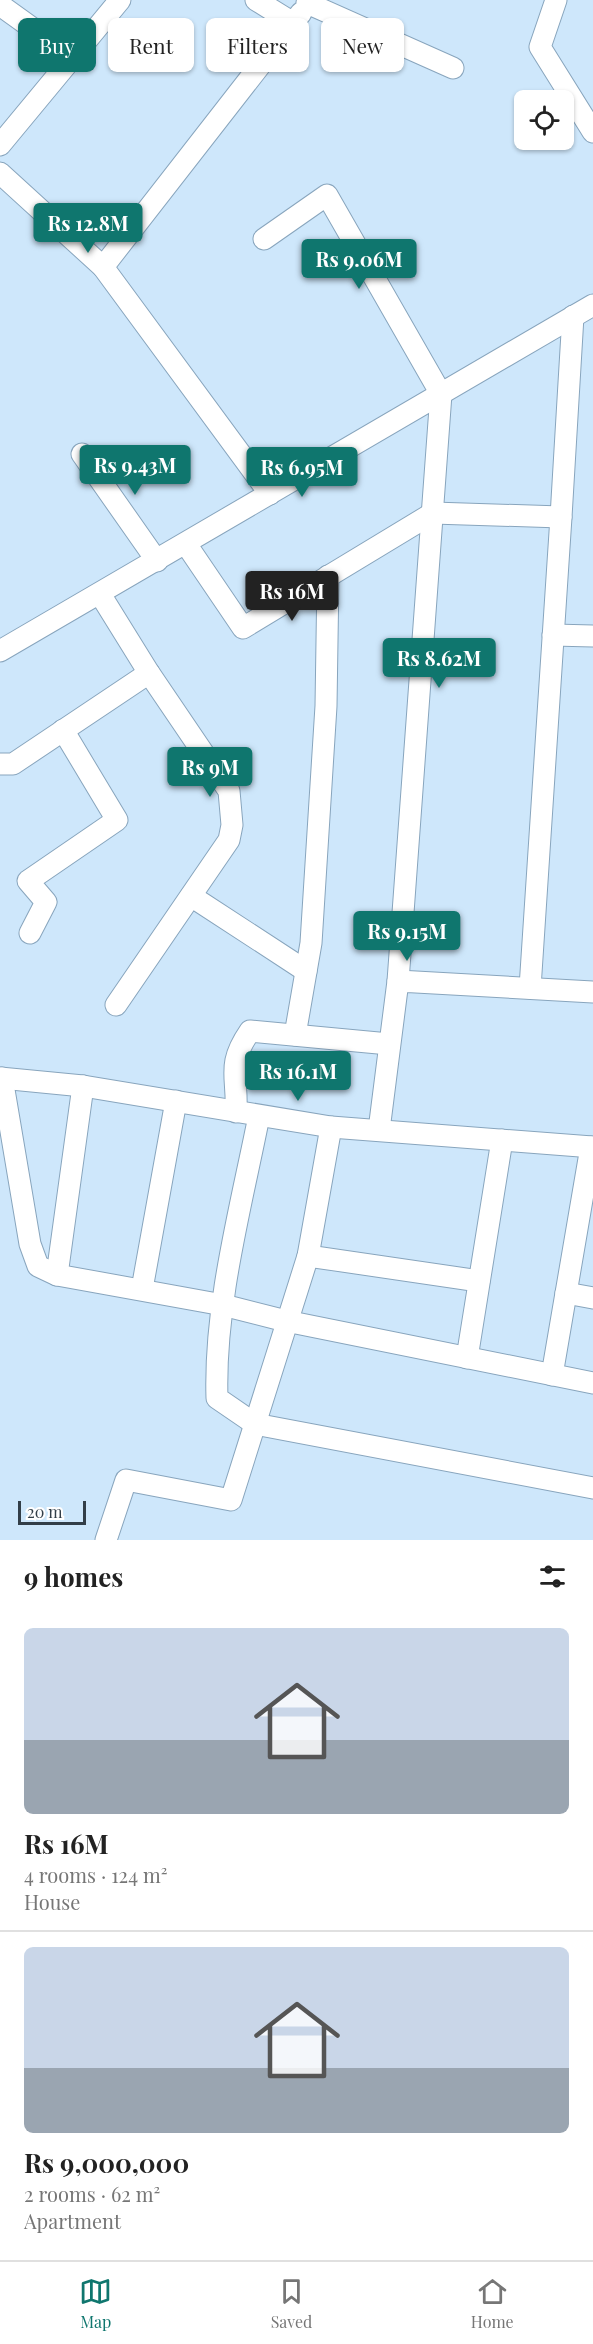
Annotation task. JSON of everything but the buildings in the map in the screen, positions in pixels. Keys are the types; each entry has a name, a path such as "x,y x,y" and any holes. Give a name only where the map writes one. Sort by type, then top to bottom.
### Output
{"street":[{"path":"96,27 120,0"},
{"path":"256,0 286,18"},
{"path":"556,0 540,47 593,132"},
{"path":"297,18 308,2 453,69"},
{"path":"0,5 18,18"},
{"path":"0,145 58,72"},
{"path":"103,267 256,72"},
{"path":"0,173 103,267 270,494"},
{"path":"264,239 327,195 441,394 398,981 379,1130"},
{"path":"0,651 593,305"},
{"path":"530,988 573,316"},
{"path":"82,454 157,561"},
{"path":"186,544 243,628 433,513 561,517"},
{"path":"295,1035 311,943 326,706 328,576"},
{"path":"100,594 148,673 229,791 232,810 229,840 116,1005"},
{"path":"553,635 593,636"},
{"path":"0,764 13,764 148,673"},
{"path":"30,933 46,902 28,881 117,820 63,730"},
{"path":"191,896 306,972"},
{"path":"398,981 593,992"},
{"path":"236,1112 233,1077 237,1050 250,1031 389,1044"},
{"path":"552,1375 592,1147 331,1127 84,1086 1,1078 30,1244 38,1266 57,1275 223,1305 286,1321 467,1358 552,1375 593,1383"},
{"path":"57,1275 84,1086"},
{"path":"142,1289 176,1101"},
{"path":"259,1116 215,1356 217,1398 255,1424 593,1488"},
{"path":"106,1540 126,1480 231,1500 308,1256 331,1127"},
{"path":"467,1358 502,1140"},
{"path":"308,1256 479,1281"},
{"path":"566,1293 593,1298"}]}
